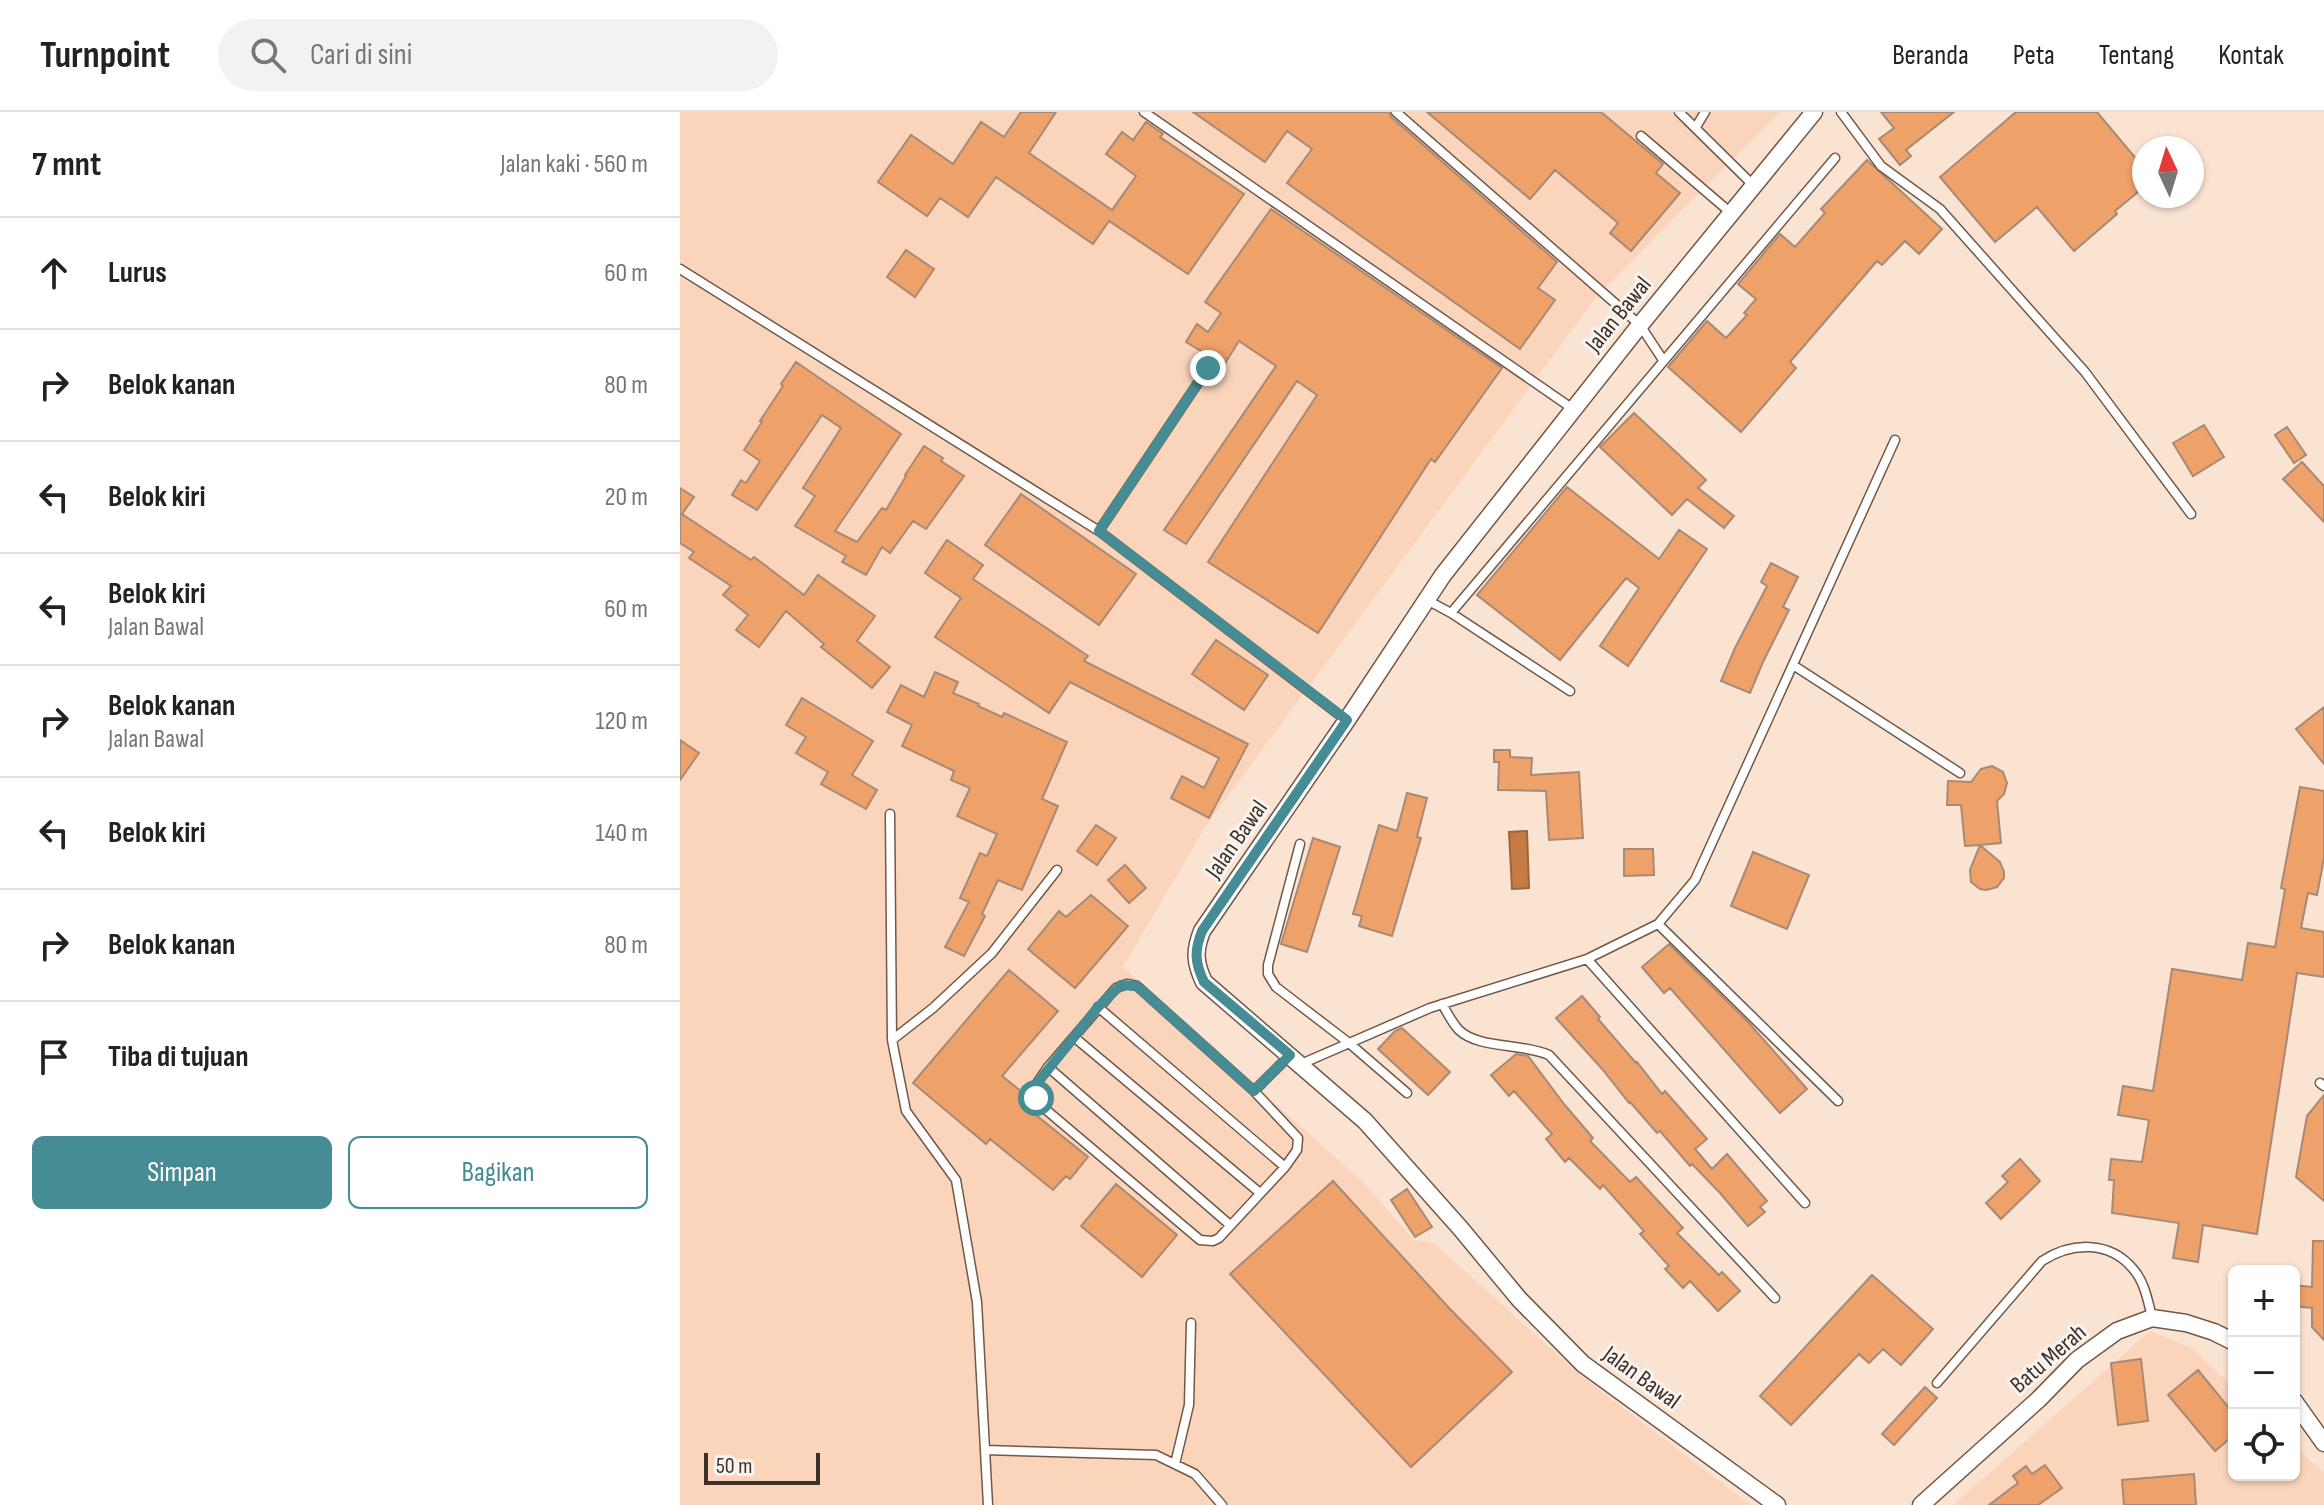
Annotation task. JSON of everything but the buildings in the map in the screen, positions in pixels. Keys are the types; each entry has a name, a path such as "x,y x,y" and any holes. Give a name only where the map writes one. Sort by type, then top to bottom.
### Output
{"street":[{"name":"Jalan Bawal","path":"1777,1505 1583,1364 1519,1299 1365,1121 1204,982 1196,966 1195,948 1202,931 1443,575 1640,325 1814,112"},
{"path":"2152,1318 2186,1323 2228,1339"},
{"name":"Batu Merah","path":"1921,1505 2039,1399 2077,1360 2117,1331 2152,1318"},
{"path":"2300,1409 2324,1443"}],"lane":[{"path":"1144,112 1573,409"},
{"path":"1396,112 1640,325 1663,360"},
{"path":"1679,112 1754,186"},
{"path":"1696,127 1705,112"},
{"path":"1841,112 1881,166 1940,209 2085,372 2191,514"},
{"path":"1641,136 1731,213"},
{"path":"1451,613 1835,158"},
{"path":"680,269 1099,531 1347,720"},
{"path":"1099,531 1208,368"},
{"path":"1254,1091 1295,1060 1349,1043 1442,1004 1587,959 1658,924 1695,880 1895,440"},
{"path":"1427,600 1570,691"},
{"path":"1793,665 1960,773"},
{"path":"890,814 892,1040 906,1111 956,1180 977,1302 988,1505"},
{"path":"1300,844 1268,974 1276,987 1407,1093"},
{"path":"892,1040 933,1008 992,953 1057,870"},
{"path":"1658,924 1838,1101"},
{"path":"1587,959 1805,1203"},
{"path":"1121,985 1137,986 1254,1091 1298,1138 1297,1150 1219,1238 1200,1240 1038,1103 1035,1086 1074,1037 1121,985"},
{"path":"1442,1004 1460,1031 1470,1037 1482,1042 1537,1049 1549,1055 1775,1298"},
{"path":"1098,1007 1285,1167"},
{"path":"1074,1037 1260,1193"},
{"path":"1048,1067 1230,1225"},
{"path":"1937,1383 2042,1261 2056,1252 2075,1246 2095,1247 2114,1254 2134,1270 2145,1292 2152,1318"},
{"path":"1175,1464 1189,1405 1191,1323"},
{"path":"985,1450 1156,1455 1195,1474 1222,1505"}],"shaded area":[{"path":"680,112 1780,112 1597,296 1206,826 1123,967 1363,1182 1414,1240 1434,1243 1580,1375 1751,1505 680,1505"},
{"path":"1527,831 1529,888 1512,889 1509,832"},
{"path":"2150,1331 2192,1348 2228,1382 2228,1481 2300,1481 2300,1451 2324,1473 2324,1505 1953,1505"}],"route":[{"path":"1036,1098 1035,1086 1048,1067 1098,1007 1121,985 1137,986 1254,1091 1290,1055 1204,982 1196,966 1195,948 1202,931 1347,720 1099,531 1208,368"}]}
